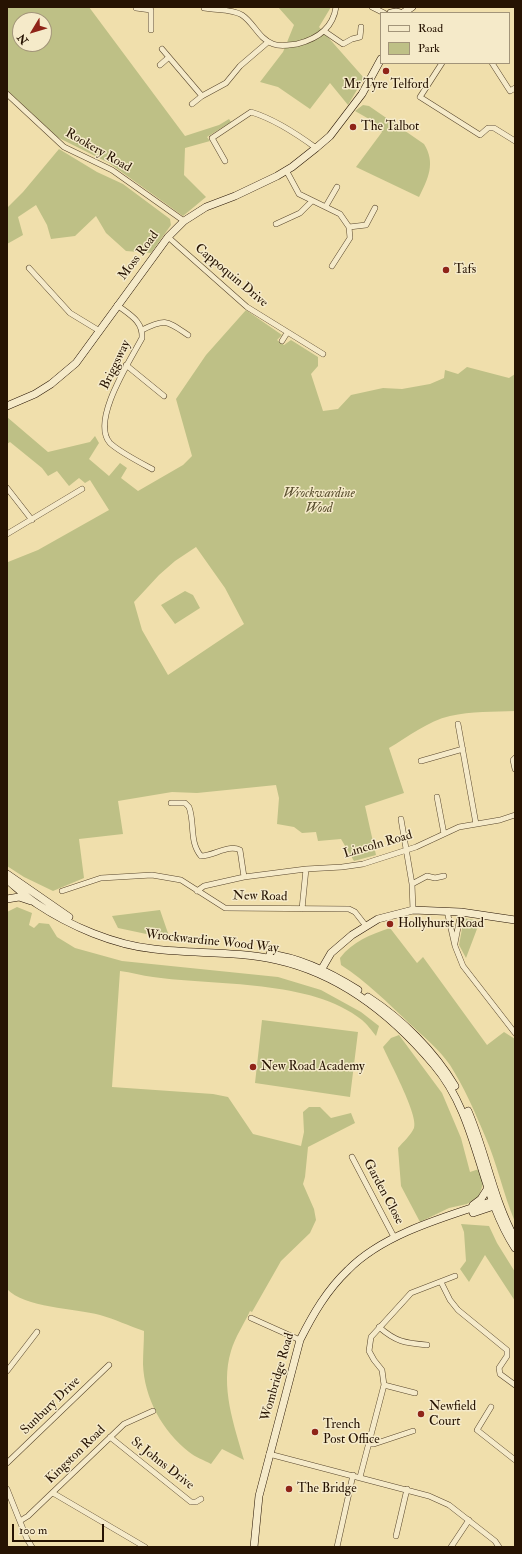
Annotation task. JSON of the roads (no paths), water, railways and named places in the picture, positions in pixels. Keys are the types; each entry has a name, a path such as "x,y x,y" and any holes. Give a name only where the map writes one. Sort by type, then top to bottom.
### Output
{"main road":[{"name":"Moss Road","path":"7,406 35,394 64,374 76,363 98,330 168,237 184,221 206,206 234,196 286,170 330,136 362,94 380,61"},
{"name":"Wrockwardine Wood Way","path":"7,874 35,902 85,929 134,945 152,949 262,957 320,972 349,990 388,1018 413,1041 450,1085 463,1110 488,1188 515,1239"},
{"name":"Wrockwardine Wood Way","path":"7,880 67,916 90,927 119,937 167,947 233,950 282,956 347,983 397,1018 419,1040 445,1070 461,1096 472,1121 496,1202 515,1248"},
{"path":"7,899 19,886"},
{"path":"7,899 19,897 35,902"},
{"path":"320,972 335,949 378,919 412,910 461,912 515,920"},
{"path":"470,1208 481,1199 488,1188"},
{"name":"Wombridge Road","path":"254,1547 259,1496 300,1340 310,1320 328,1291 348,1269 364,1256 394,1237 470,1208 496,1202"},
{"name":"Wombridge Road","path":"426,1225 431,1225 496,1202"}],"street":[{"path":"204,8 212,8 240,14 252,24 268,42 279,46 312,39 324,31 335,15 336,7"},
{"path":"372,7 382,12"},
{"path":"136,8 152,8 151,30"},
{"path":"324,31 343,44 360,37 361,27"},
{"path":"192,104 202,96 226,83 240,66 268,42"},
{"path":"162,49 168,58 202,96"},
{"path":"160,65 168,58"},
{"path":"441,64 420,97 480,135 488,128 494,128 515,142"},
{"path":"493,64 510,91 515,88"},
{"name":"Rookery Road","path":"7,94 64,147 112,170 184,221"},
{"path":"225,161 212,138 251,112 260,114 299,136 316,148"},
{"path":"286,170 299,194 340,214 349,227 350,238 332,266"},
{"path":"326,206 337,187"},
{"path":"276,224 300,213 312,201"},
{"path":"349,227 366,225 375,208"},
{"name":"Cappoquin Drive","path":"168,237 246,307 323,354"},
{"path":"29,268 70,313 98,330"},
{"name":"Briggsway","path":"117,305 139,322 142,330 142,338 115,387 106,417 106,434 110,443 152,469"},
{"path":"142,330 159,322 168,322 188,335"},
{"path":"282,341 288,333"},
{"path":"126,365 164,396"},
{"path":"7,488 32,520"},
{"path":"7,534 82,489"},
{"path":"458,724 476,824"},
{"path":"421,761 463,749"},
{"path":"515,758 513,760 515,769"},
{"path":"438,797 444,834"},
{"path":"171,803 185,803 189,807 196,850 201,856 210,856 229,848 236,847 240,850 244,877"},
{"name":"Lincoln Road","path":"197,891 204,886 244,877 306,869 351,866 406,850 459,827 500,820 515,815"},
{"path":"401,819 412,884 412,910"},
{"path":"302,909 306,869"},
{"name":"New Road","path":"62,891 101,878 144,874 178,879 225,908 349,910 355,912 366,926"},
{"path":"412,884 427,876 435,878 444,876"},
{"path":"447,911 455,946 463,966 515,1033"},
{"path":"455,946 461,912"},
{"name":"Garden Close","path":"352,1157 394,1237"},
{"path":"360,1477 384,1385 382,1370 369,1351 370,1337 411,1293 455,1276"},
{"path":"441,1282 450,1300 458,1310 507,1350 508,1356 499,1368 500,1374 515,1386"},
{"path":"251,1318 300,1340"},
{"path":"379,1327 392,1338 414,1344 427,1345"},
{"path":"7,1371 37,1332"},
{"name":"Sunbury Drive","path":"7,1463 109,1365"},
{"path":"384,1385 415,1393"},
{"path":"491,1407 477,1430 515,1460"},
{"name":"Kingston Road","path":"20,1521 28,1516 53,1493 124,1424 153,1411"},
{"path":"368,1444 374,1444 414,1430"},
{"name":"St Johns Drive","path":"110,1437 191,1502 196,1502 201,1498"},
{"path":"269,1454 407,1489 449,1505 495,1541 499,1547"},
{"path":"338,1547 353,1475"},
{"path":"7,1489 26,1539 32,1547"},
{"path":"396,1536 407,1489"},
{"path":"53,1493 145,1547"},
{"path":"451,1547 469,1520"}],"place":[{"name":"Mr Tyre Telford","path":"386,71"},
{"name":"The Talbot","path":"353,127"},
{"name":"Tafs","path":"446,270"},
{"name":"Hollyhurst Road","path":"390,924"},
{"name":"New Road Academy","path":"253,1067"},
{"name":"Newfield Court","path":"421,1414"},
{"name":"Trench Post Office","path":"315,1432"},
{"name":"The Bridge","path":"289,1489"}],"park label":[{"name":"Wrockwardine Wood","path":"319,502"}]}
